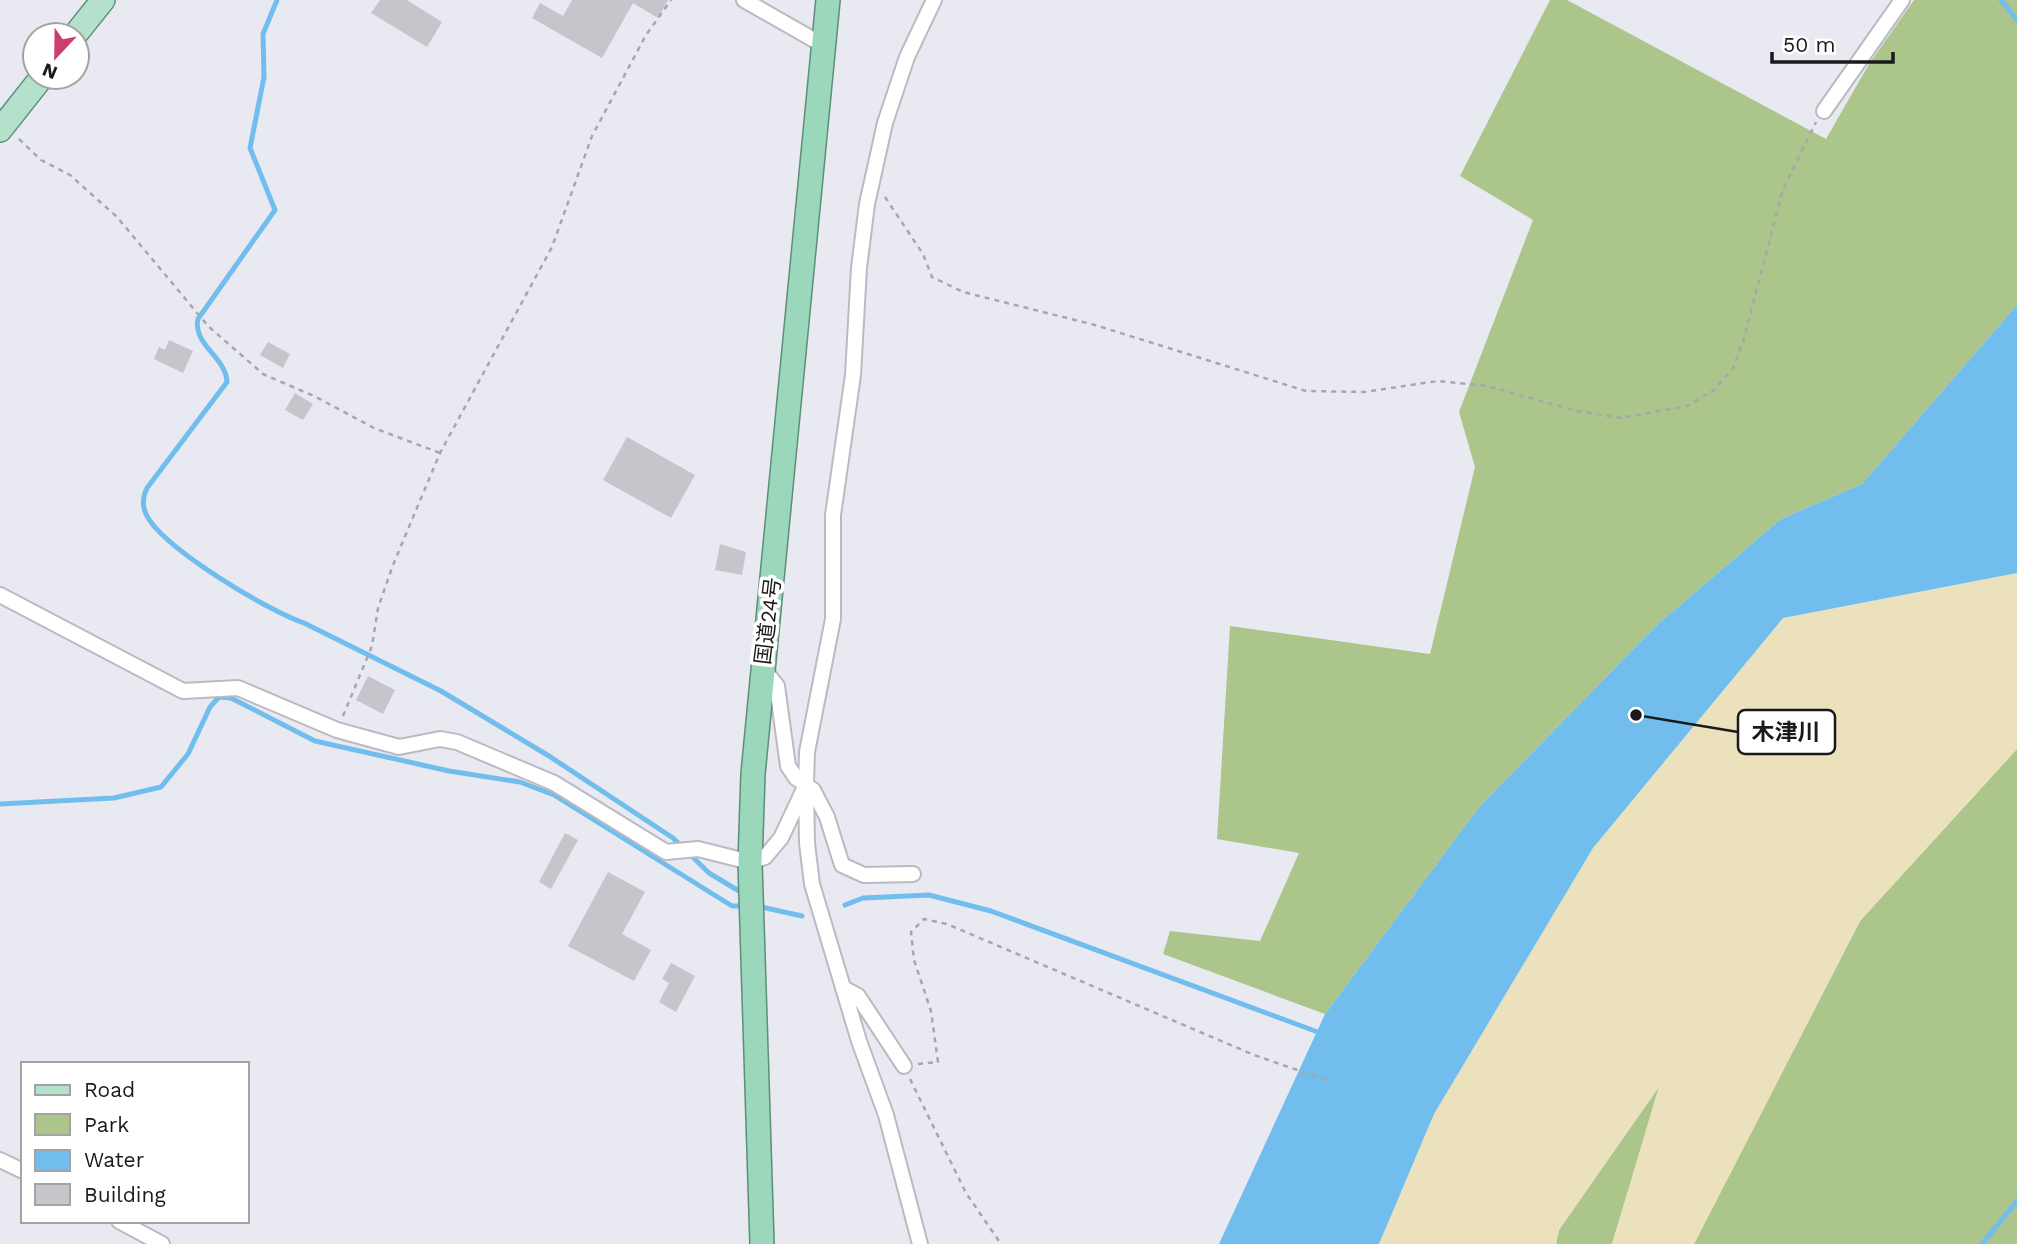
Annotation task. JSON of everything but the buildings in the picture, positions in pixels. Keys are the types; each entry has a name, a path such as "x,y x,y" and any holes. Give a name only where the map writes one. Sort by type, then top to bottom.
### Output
{"highway":[{"name":"国道24号","path":"762,1244 750,871 762,667 828,0"}],"main road":[{"path":"86,21 103,0"},
{"path":"1,127 31,91"}],"street":[{"path":"744,0 823,45"},
{"path":"920,1244 886,1115 843,988 812,884 807,843 806,784 807,752 833,619 833,514 853,375 859,268 872,180 885,123 907,57 934,0"},
{"path":"1824,111 1902,0"},
{"path":"0,595 183,691 238,688 337,730 399,747 440,739 457,742 554,783 666,852 698,849 750,871 781,838 806,784"},
{"path":"762,667 777,686 788,766 796,778 813,790 827,817 842,865 864,875 914,874"},
{"path":"843,988 858,996 904,1066"},
{"path":"0,1160 21,1170"},
{"path":"123,1223 162,1244"}],"path":[{"path":"337,730 372,646 378,608 440,453 499,340 552,247 592,136 646,35 671,0"},
{"path":"872,180 906,225 932,277 963,292 1095,325 1306,391 1364,392 1438,381 1487,386 1577,411 1621,418 1687,406 1714,390 1733,368 1744,342 1783,189 1809,132 1824,111"},
{"path":"1,127 26,144 41,160 70,175 117,217 208,326 263,374 316,397 374,428 440,453"},
{"path":"1001,1244 965,1193 904,1066 938,1062 931,1011 914,960 912,932 924,919 947,924 1254,1055 1329,1081"}],"green space":[{"path":"1550,0 1567,0 1826,139 1869,64 1914,0 2017,0 2017,305 1862,484 1781,519 1658,624 1480,806 1325,1014 1163,954 1170,931 1260,941 1299,853 1217,839 1230,626 1430,654 1475,467 1459,412 1533,220 1460,176"},
{"path":"2017,749 2017,1244 1694,1244 1860,921"},
{"path":"1661,1084 1612,1244 1556,1244 1559,1230"}],"sand":[{"path":"2017,573 2017,749 1860,921 1694,1244 1612,1244 1659,1086 1559,1230 1556,1244 1379,1244 1434,1114 1593,848 1783,618"}],"water":[{"path":"2017,305 2017,573 1783,618 1593,848 1434,1114 1379,1244 1219,1244 1325,1014 1480,806 1658,624 1781,519 1862,484"}],"waterway":[{"path":"277,0 263,34 264,77 250,148 275,210 198,319 200,336 221,365 227,382 147,488 144,501 146,514 172,543 242,592 441,691 549,756 673,838 709,873 744,894"},
{"path":"2001,0 2017,20"},
{"path":"0,804 114,798 161,787 188,754 210,707 219,697 231,698 315,741 449,771 520,782 554,795 732,906 747,906"},
{"path":"845,905 863,898 929,895 991,911 1323,1034"},
{"path":"757,906 802,916"},
{"path":"1982,1244 2017,1201"}],"place":[{"name":"木津川","path":"1636,715"}]}
